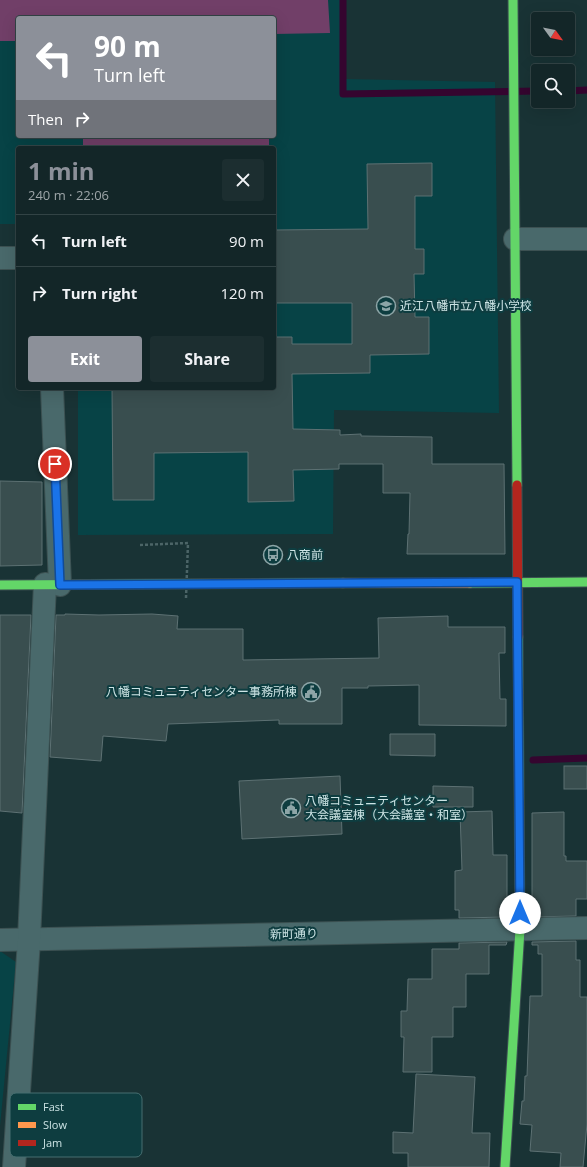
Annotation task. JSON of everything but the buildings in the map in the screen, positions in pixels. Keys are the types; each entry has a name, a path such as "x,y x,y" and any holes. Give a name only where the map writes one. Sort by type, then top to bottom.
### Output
{"street":[{"path":"505,1167 520,929 513,0"},
{"path":"515,239 587,239"},
{"path":"0,258 16,258"},
{"path":"19,1093 52,584 52,390"},
{"path":"0,585 587,582"},
{"name":"新町通り","path":"0,940 587,928"},
{"path":"14,1167 15,1157"}],"path":[{"path":"140,545 188,543 186,598"}],"shaded area":[{"name":"近江八幡市立八幡小学校","path":"0,0 340,0 345,79 495,82 499,413 334,410 333,534 78,535 78,390 276,390 276,146 16,146 16,224 0,224"},
{"path":"0,0 328,0 330,33 276,34 276,16 16,16 16,41 0,41"},
{"path":"83,138 269,138 269,146 83,146"},
{"path":"0,951 16,962 0,1126"}],"waterway":[{"path":"343,0 343,94 531,91"},
{"path":"575,91 587,90"},
{"path":"533,760 587,758"}],"traffic: fast":[{"path":"513,0 517,485"},
{"path":"470,583 587,582"},
{"path":"0,585 343,583"},
{"path":"505,1167 520,929 518,637"}],"traffic: slow":[{"path":"343,583 470,583"}],"traffic: jam":[{"path":"517,485 518,637"}],"place":[{"name":"近江八幡市立八幡小学校","path":"386,306"},
{"name":"八商前","path":"273,555"},
{"name":"八幡コミュニティセンター事務所棟","path":"311,692"},
{"name":"八幡コミュニティセンター 大会議室棟（大会議室・和室）","path":"291,808"}],"route":[{"path":"55,464 60,585 517,582 520,913"}]}
